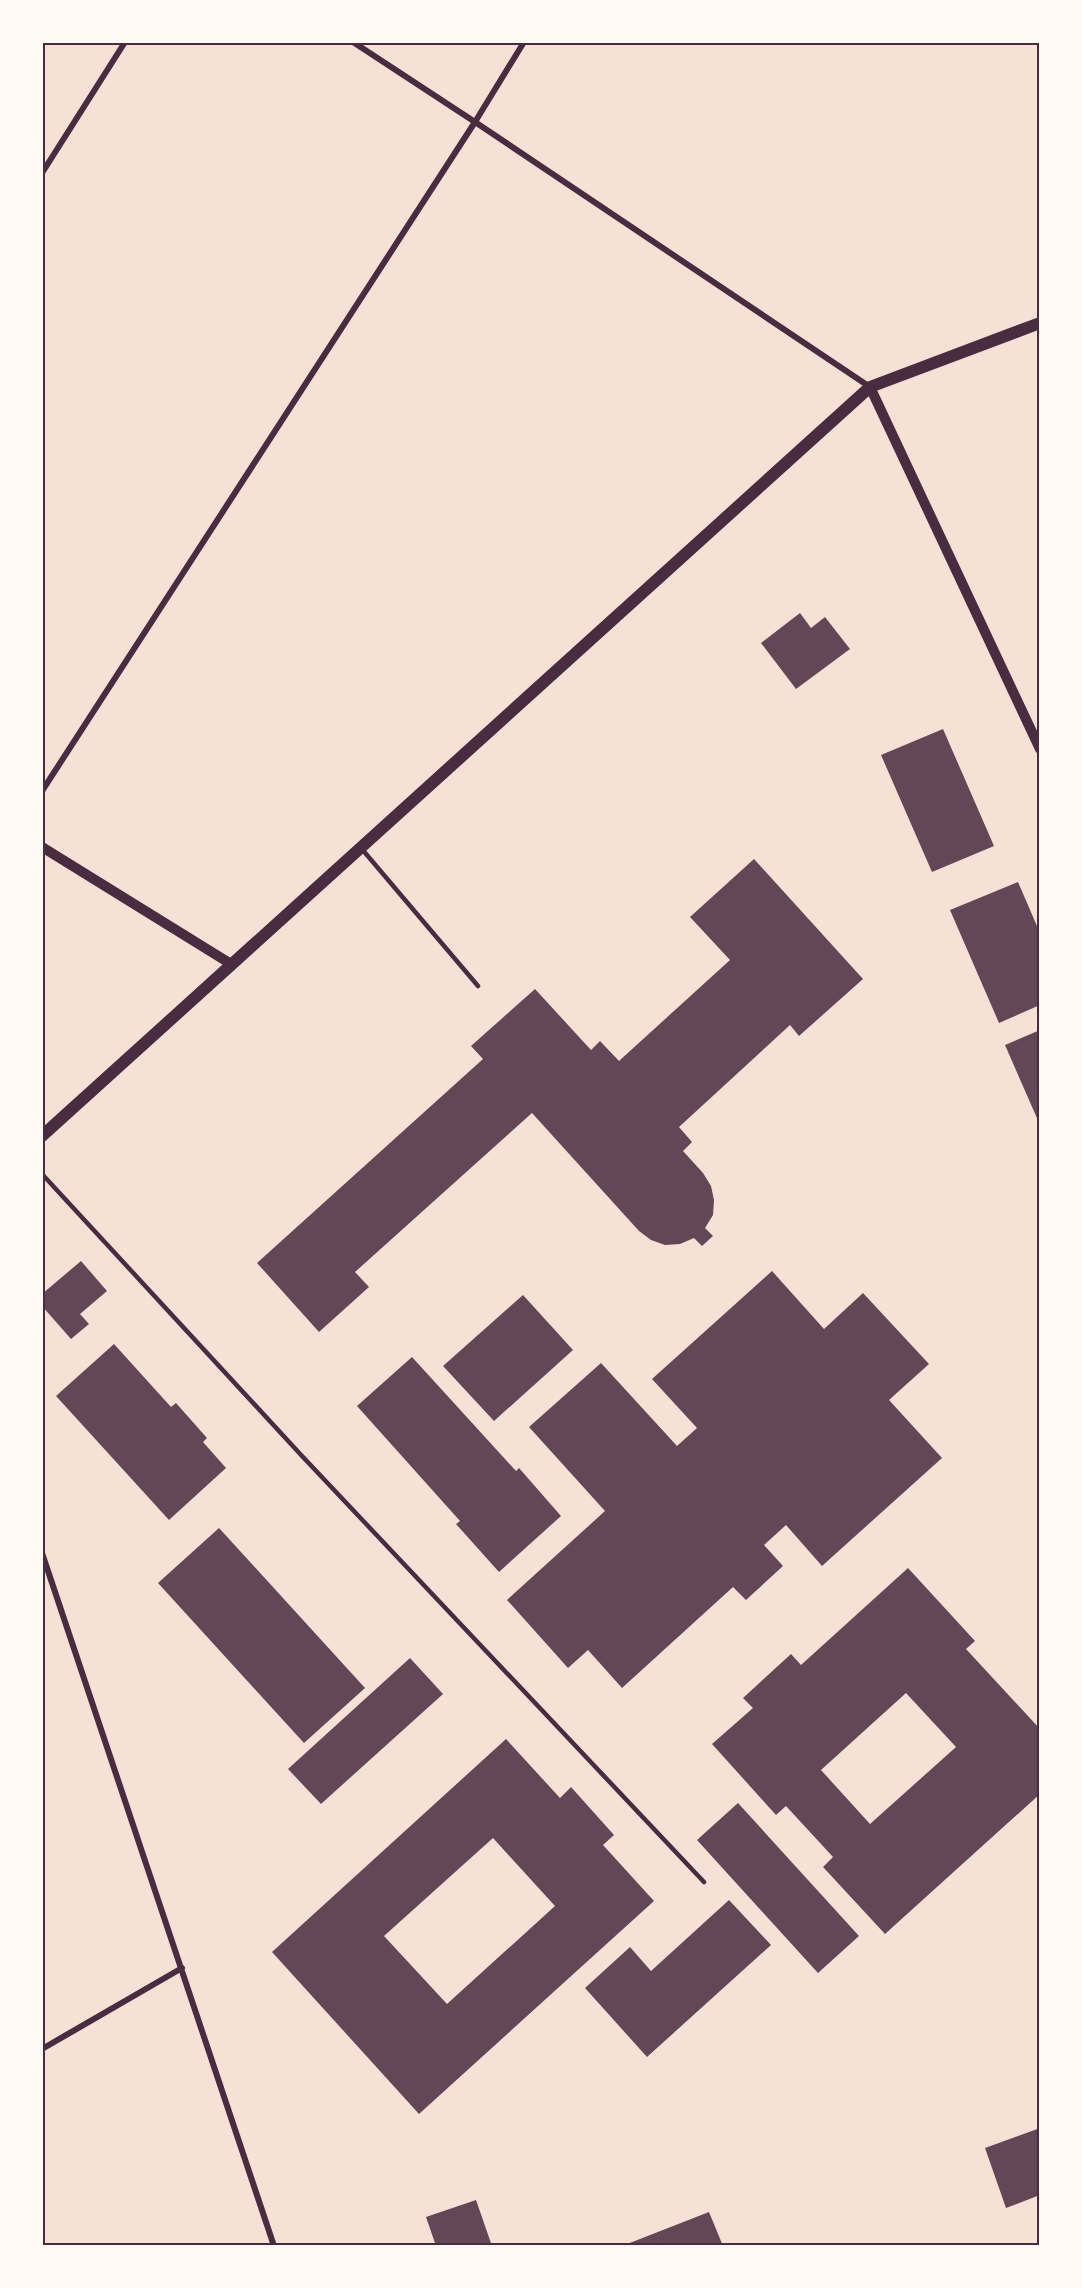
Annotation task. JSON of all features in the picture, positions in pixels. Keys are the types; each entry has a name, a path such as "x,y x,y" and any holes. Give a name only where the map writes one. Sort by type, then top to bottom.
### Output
{"main road":[{"path":"42,1136 870,387 1040,323"}],"street":[{"path":"42,173 125,42"},
{"path":"353,42 870,387 1036,730 1040,749"},
{"path":"42,791 476,122 524,42"},
{"path":"42,847 231,964"},
{"path":"42,1553 274,2246"},
{"path":"42,2049 182,1968"}],"lane":[{"path":"361,848 478,986"},
{"path":"42,1174 302,1456 704,1882"}],"building":[{"path":"800,613 811,628 825,617 850,649 796,689 761,643"},
{"path":"943,729 994,846 932,872 881,755"},
{"path":"754,859 863,979 799,1036 790,1025 679,1127 692,1142 683,1151 703,1173 711,1186 714,1200 713,1215 705,1228 713,1236 702,1246 694,1238 680,1244 665,1245 651,1240 639,1231 532,1113 355,1272 369,1287 319,1332 257,1263 483,1059 471,1046 535,989 591,1050 600,1041 619,1061 730,960 690,917"},
{"path":"1018,882 1040,933 1040,1005 999,1023 950,910"},
{"path":"1040,1030 1040,1125 1005,1045"},
{"path":"81,1261 107,1291 80,1314 89,1324 71,1339 42,1306 42,1294"},
{"path":"772,1271 824,1329 863,1293 929,1364 889,1400 942,1458 822,1566 786,1525 764,1545 783,1566 746,1600 733,1587 622,1688 588,1650 568,1668 507,1600 605,1511 529,1427 601,1363 677,1446 697,1428 652,1379"},
{"path":"523,1295 573,1350 494,1421 443,1366"},
{"path":"114,1344 171,1407 176,1403 207,1438 203,1442 226,1468 169,1520 56,1396"},
{"path":"412,1357 516,1471 519,1468 561,1516 499,1572 456,1524 460,1521 357,1406"},
{"path":"219,1528 365,1688 304,1743 158,1583"},
{"path":"908,1568 975,1641 966,1649 1040,1729 1040,1794 885,1934 823,1867 833,1857 786,1806 776,1815 712,1744 753,1708 743,1698 791,1654 801,1665","holes":["906,1693 956,1747 870,1824 821,1770"]},
{"path":"410,1658 443,1694 321,1804 288,1769"},
{"path":"506,1739 560,1798 571,1787 614,1835 603,1845 654,1901 419,2114 272,1952","holes":["493,1838 555,1906 447,2004 384,1936"]},
{"path":"738,1803 859,1936 818,1973 697,1840"},
{"path":"729,1900 771,1945 647,2057 585,1988 630,1947 651,1971"},
{"path":"1040,2128 1040,2195 1006,2208 985,2148"},
{"path":"476,2200 492,2246 436,2246 426,2217"},
{"path":"709,2212 723,2246 622,2246"}]}
